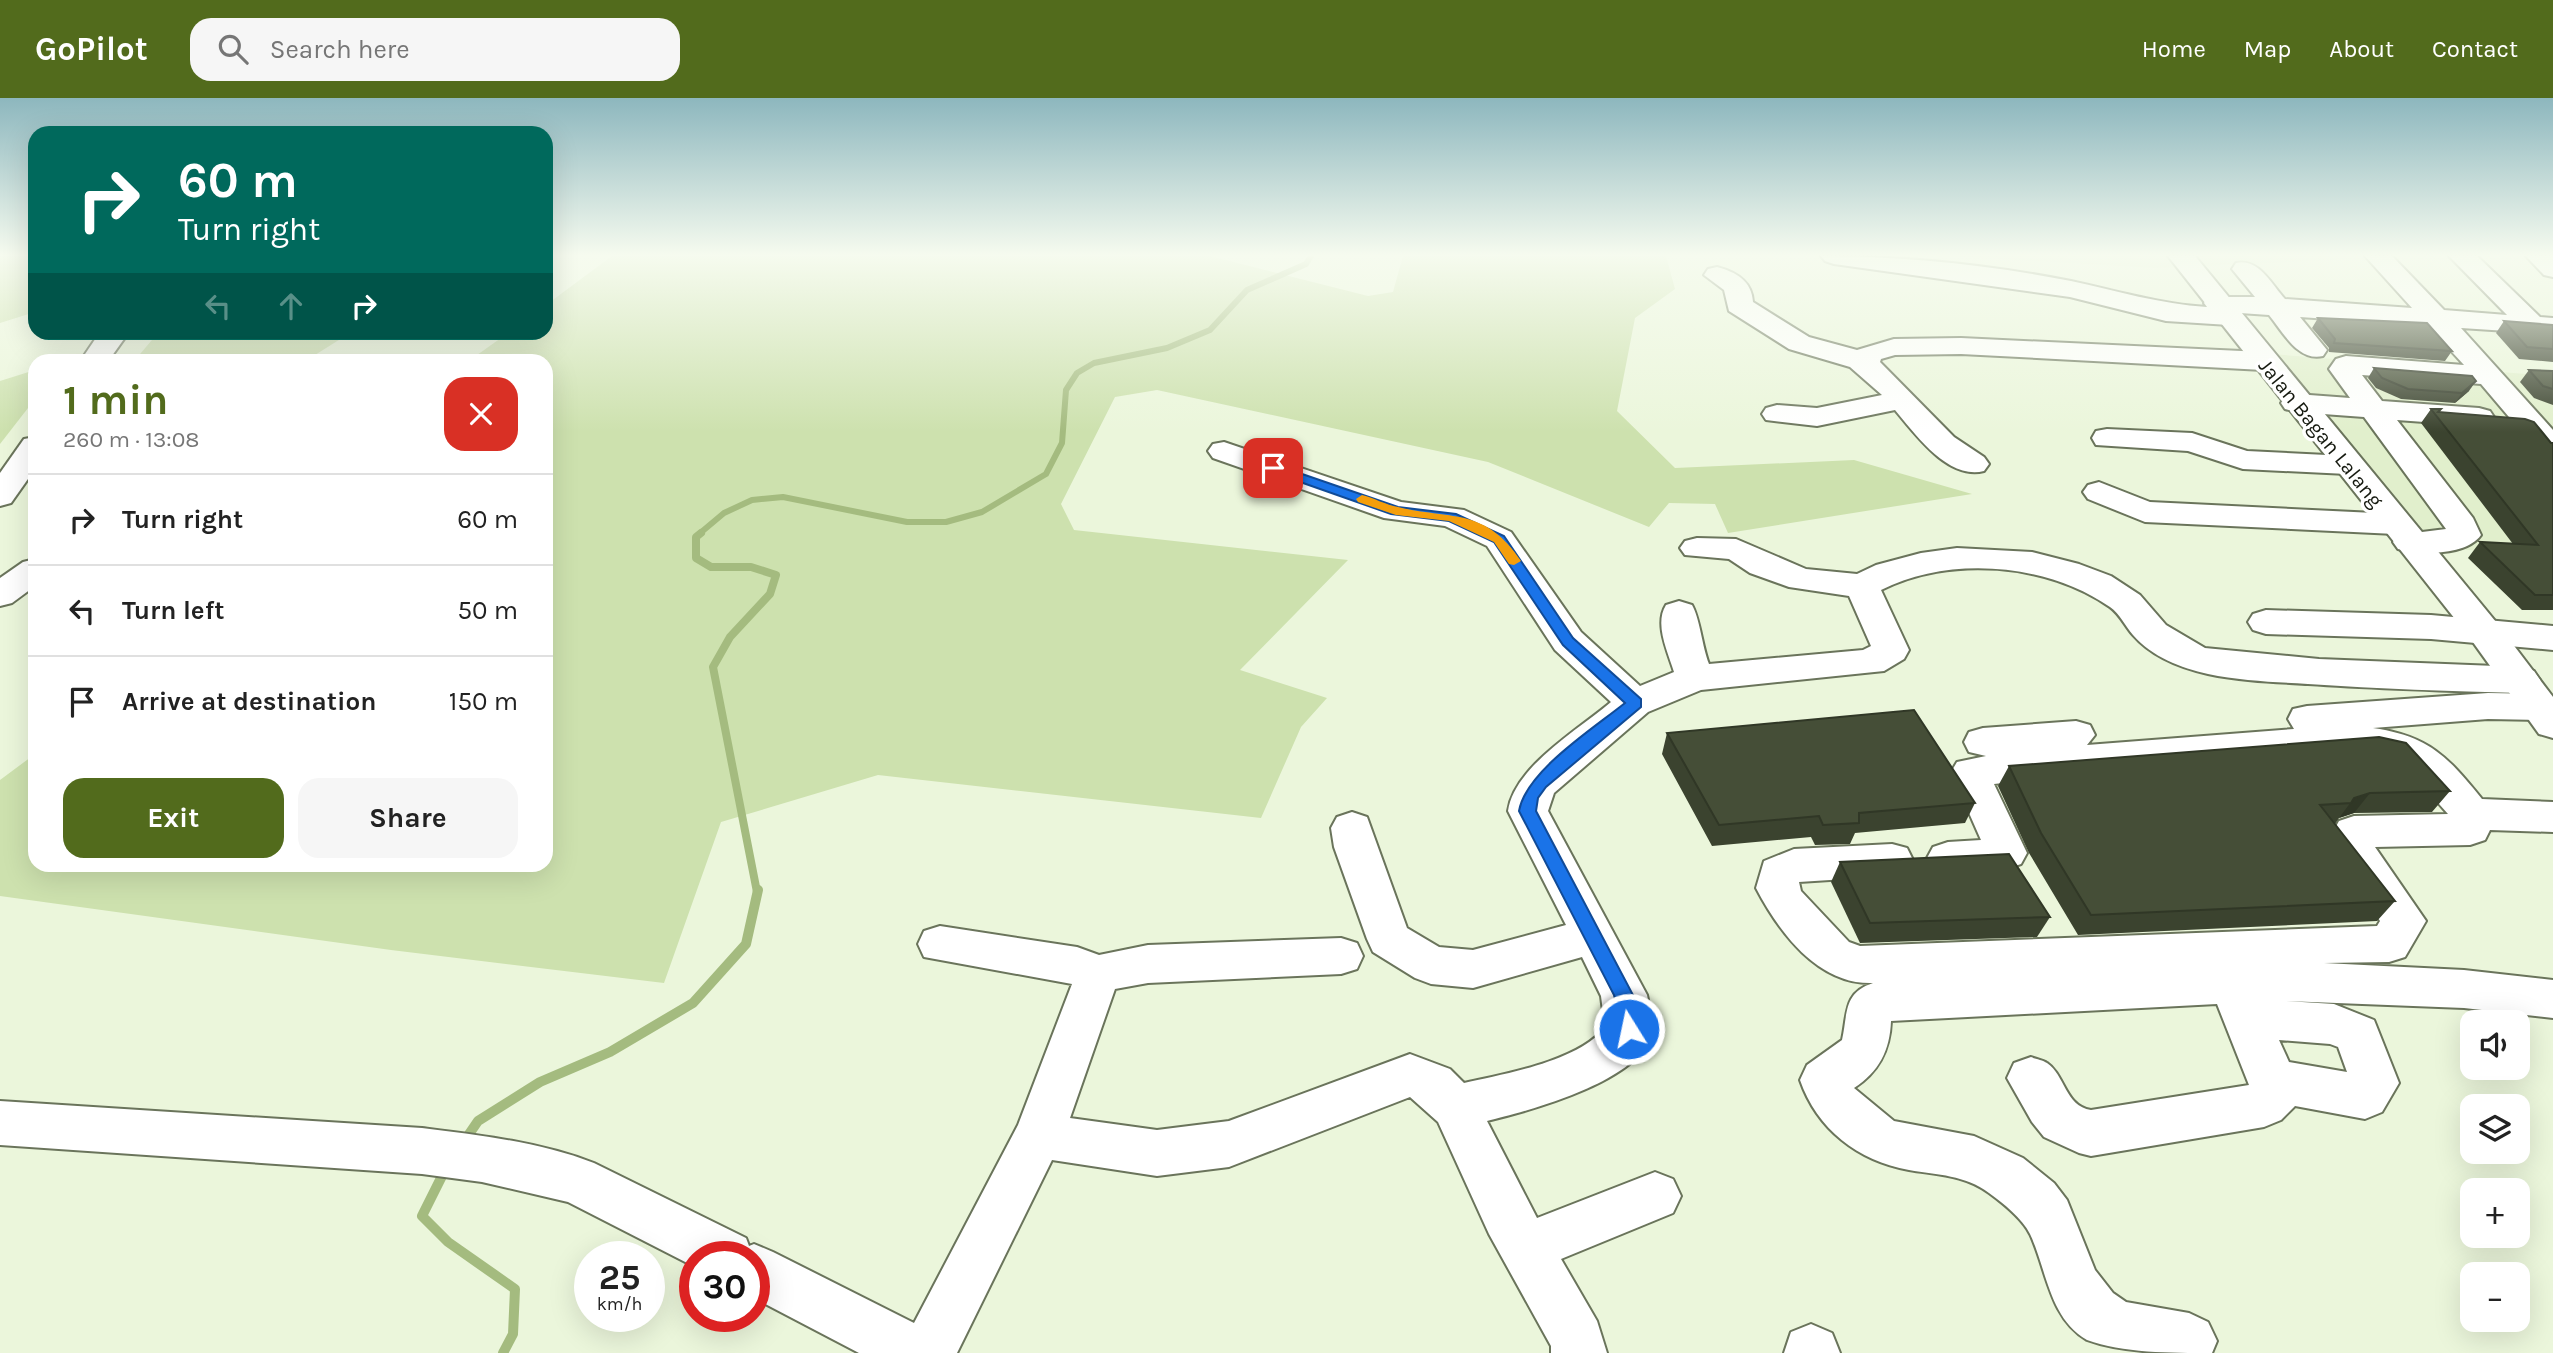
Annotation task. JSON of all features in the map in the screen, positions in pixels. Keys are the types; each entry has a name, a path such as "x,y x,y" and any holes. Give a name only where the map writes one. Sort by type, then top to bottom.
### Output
{"street":[{"path":"1753,315 1779,333 1807,347 1865,364 1958,457 1973,464"},
{"path":"2173,315 2310,345 2284,315"},
{"name":"Jalan Bagan Lalang","path":"2226,315 2483,631 2538,704"},
{"path":"1865,364 1869,354 1894,347 1961,346 2238,330 2265,315"},
{"path":"2388,315 2543,325"},
{"path":"2435,315 2487,372 2541,421 2553,449"},
{"path":"2099,492 2145,512 2458,539 2464,535 2461,525 2343,369 2346,365 2487,372 2525,371"},
{"path":"1777,414 1817,417 1901,400"},
{"path":"2297,403 2541,421"},
{"path":"2108,438 2192,442 2243,460 2347,465"},
{"path":"1224,451 1396,511 1452,517 1499,539 1568,641 1635,703"},
{"path":"0,496 28,456"},
{"path":"1697,548 1736,549 1762,565 1801,579 1862,586 1882,572 1933,560 1995,560 2045,565 2085,579 2124,600 2159,638 2195,658 2244,667 2538,704"},
{"path":"0,595 28,575"},
{"path":"1455,1107 1512,1094 1564,1075 1616,1049 1629,1029 1624,995 1528,811 1530,797 1540,783 1635,703 1695,678 1871,662 1891,650 1862,586"},
{"path":"1679,613 1682,641 1695,678"},
{"path":"2266,622 2483,631 2553,638"},
{"path":"1983,742 2538,704"},
{"path":"2326,741 2387,743 2412,752 2438,774 2471,814 2470,829 2354,832 2353,848 2404,921 2389,944 2270,946 1858,965 1833,955 1777,888 1779,873 1794,865 1997,856 2006,853 2004,841 1973,786 1970,772 1988,770 2326,741"},
{"path":"2471,814 2553,817"},
{"path":"1352,828 1355,847 1389,939 1431,965 1473,968 1593,936"},
{"path":"940,944 1077,966 1098,974 1148,964 1341,956"},
{"path":"2270,946 2299,981"},
{"path":"928,1353 1015,1177 1039,1136 1098,974"},
{"path":"2240,1001 2299,981 2464,989 2553,999"},
{"path":"2031,1078 2063,1126 2091,1133 2264,1105 2275,1097 2273,1081 2240,1001"},
{"path":"2189,1340 2134,1332 2105,1321 2082,1301 2048,1214 2008,1177 1976,1159 1893,1146 1867,1135 1828,1096 1824,1080 1853,1063 1866,1042 1868,1011 1874,1002 2240,1001 2334,1024 2357,1034 2375,1083 2365,1097 2273,1081"},
{"path":"1039,1136 1157,1153 1229,1144 1410,1075 1433,1084 1455,1107 1502,1205 1578,1340 1579,1353"},
{"path":"0,1123 422,1151 482,1159 576,1180 697,1241"},
{"path":"1526,1248 1654,1196"},
{"path":"770,1278 916,1353"}],"shaded area":[{"path":"0,315 27,315 0,323"},
{"path":"553,315 1640,315 1635,318 1617,411 1675,468 1854,460 1972,494 1728,533 1715,504 1669,503 1649,527 1488,462 1157,390 1115,397 1061,504 1074,530 1348,560 1240,670 1327,698 1301,727 1261,818 878,775 721,822 664,983 391,950 0,896 0,780 28,759 28,872 553,872 553,354 478,354 498,340 553,340"},
{"path":"152,340 339,340 317,354 140,354"},
{"path":"2271,354 2553,376 2553,556 2426,547"},
{"path":"28,372 28,408 0,444 0,381"}],"building":[{"path":"2318,318 2427,323 2452,351 2334,343 2335,339"},
{"path":"2504,321 2553,325 2553,349 2527,347"},
{"path":"2374,368 2472,376 2476,381 2462,393 2408,389 2382,378"},
{"path":"2529,370 2553,371 2553,389 2543,386"},
{"path":"2431,409 2441,409 2438,412 2525,419 2534,422 2553,443 2553,595 2535,595 2480,542 2538,545"},
{"path":"1914,710 1975,803 1859,813 1859,823 1823,825 1819,816 1719,825 1667,733"},
{"path":"2379,737 2406,743 2450,791 2370,793 2354,798 2351,803 2320,805 2395,901 2091,915 2041,833 2009,766"},
{"path":"2009,854 2050,917 1870,923 1840,862"}],"waterway":[{"path":"699,534 724,513 752,500 783,497 907,522 946,522 982,512 1046,474 1062,443 1066,390 1077,373 1094,363 1167,348 1210,330 1224,315"},
{"path":"701,533 696,537 696,558 711,567 751,567 776,575 770,594 730,637 713,667 757,892"},
{"path":"465,1140 478,1121 540,1082 610,1052 693,1003 746,944 758,890"},
{"path":"446,1168 422,1216 448,1242 515,1289 513,1334 503,1353"}],"slow traffic":[{"path":"1362,499 1396,511 1452,517 1499,539 1514,561"}],"route":[{"path":"1273,468 1396,511 1452,517 1499,539 1568,641 1635,703 1540,783 1530,797 1528,811 1624,995 1629,1029"}]}
